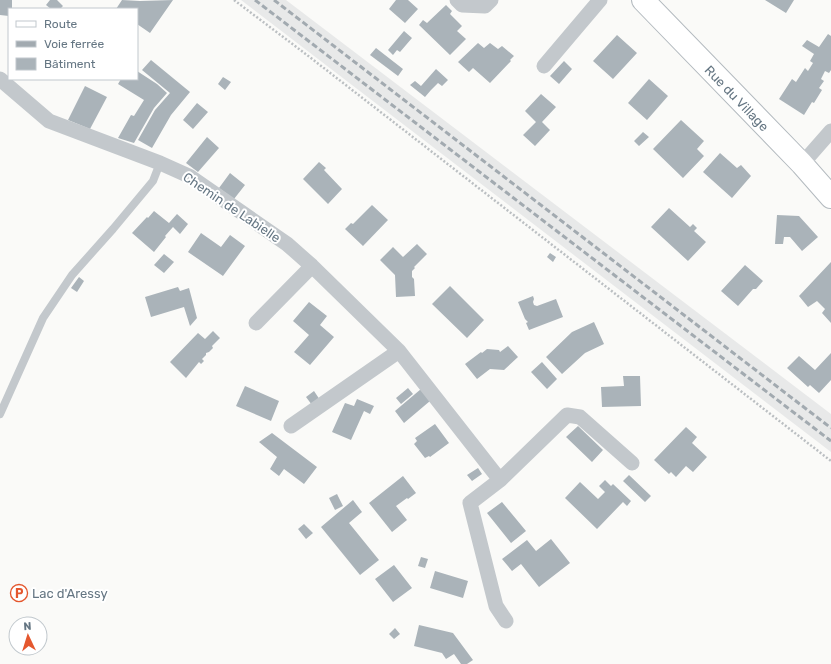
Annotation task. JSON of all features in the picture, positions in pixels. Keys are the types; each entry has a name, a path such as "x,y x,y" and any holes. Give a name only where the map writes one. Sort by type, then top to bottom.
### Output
{"main road":[{"name":"Rue du Village","path":"642,0 802,164 831,197"}],"street":[{"path":"457,0 462,5 485,6 491,0"},
{"path":"544,66 600,0"},
{"name":"Chemin de Labielle","path":"0,79 49,122 160,163 189,176 287,244 312,266 399,351 500,480"},
{"path":"802,164 831,132"},
{"path":"256,323 312,266"},
{"path":"291,426 399,351"},
{"path":"506,621 496,606 470,503 500,480 567,415 580,417 632,463"}],"lane":[{"path":"0,414 43,318 72,276 153,181 160,163"}],"path":[{"path":"234,0 307,54 831,461"}],"shaded area":[{"path":"241,0 286,0 831,414 831,452"}],"building":[{"path":"0,0 12,0 12,8 8,8 8,16 0,15"},
{"path":"50,0 57,0 63,6 61,8 50,8 46,5"},
{"path":"122,0 173,0 150,33 138,25 138,8 117,8"},
{"path":"396,0 408,0 418,9 405,23 389,9"},
{"path":"765,0 794,0 786,13"},
{"path":"446,5 452,11 450,14 462,26 457,31 466,39 450,55 419,25 423,20 427,23"},
{"path":"404,31 412,38 400,52 397,50 393,55 388,50"},
{"path":"828,34 831,36 831,70 829,73 825,71 821,79 824,81 819,88 822,90 804,115 779,99 792,79 796,82 805,68 808,71 813,63 810,61 814,54 802,46 807,40 819,47"},
{"path":"617,35 637,53 613,79 593,61"},
{"path":"478,43 484,48 490,43 498,49 502,46 514,56 490,83 473,68 469,72 458,62"},
{"path":"376,48 403,69 398,76 370,55"},
{"path":"151,60 190,92 171,115 152,148 138,140 155,110 170,93 142,70"},
{"path":"564,61 572,69 559,84 550,76"},
{"path":"436,69 448,80 442,86 438,83 425,97 410,85 415,81 421,86"},
{"path":"138,72 157,84 167,93 154,108 134,143 118,138 131,115 134,116 144,100 118,84 120,80 138,80"},
{"path":"223,77 231,82 225,90 218,84"},
{"path":"649,79 668,96 647,120 628,103"},
{"path":"85,86 107,97 90,129 68,120"},
{"path":"541,94 556,107 542,122 550,130 535,146 523,135 536,122 525,111"},
{"path":"197,103 208,112 193,129 183,120"},
{"path":"681,120 704,141 697,149 704,156 683,178 653,149"},
{"path":"643,132 649,137 639,146 634,141"},
{"path":"207,137 219,148 198,172 186,163"},
{"path":"720,153 737,168 741,165 751,176 732,198 703,172"},
{"path":"319,162 326,168 324,170 342,189 328,204 303,179"},
{"path":"230,173 245,185 234,199 219,188"},
{"path":"372,205 388,220 363,246 345,229 351,223 353,224"},
{"path":"669,208 690,227 693,224 697,228 694,231 706,242 688,261 651,227"},
{"path":"154,211 169,223 177,214 188,224 180,234 173,227 154,252 132,233"},
{"path":"777,215 799,216 818,237 802,251 790,237 784,237 783,244 775,244"},
{"path":"201,233 221,247 230,235 245,246 223,276 188,252"},
{"path":"417,244 427,254 412,271 415,296 396,297 395,275 380,260 393,247 403,257"},
{"path":"550,253 556,257 553,262 547,257"},
{"path":"164,254 174,262 164,273 154,265"},
{"path":"831,262 831,323 822,313 825,309 817,301 808,307 799,296"},
{"path":"745,265 763,281 756,289 753,289 738,306 721,291"},
{"path":"79,277 84,281 77,292 71,288"},
{"path":"450,286 484,320 467,338 432,304"},
{"path":"178,287 180,291 189,288 197,318 190,326 184,307 151,317 145,297"},
{"path":"533,296 534,305 537,306 556,299 563,317 529,330 526,323 528,322 525,319 518,302"},
{"path":"309,302 327,316 320,325 334,337 310,365 294,352 309,335 293,321"},
{"path":"594,322 604,344 585,353 562,374 546,357 572,332"},
{"path":"213,331 220,338 212,346 213,348 206,353 202,359 204,361 201,364 199,362 186,378 170,362 198,333 205,339"},
{"path":"508,346 518,357 504,370 490,369 477,379 465,364 487,349 499,350 500,352"},
{"path":"831,353 831,380 819,393 810,385 808,387 787,368 799,356 815,370"},
{"path":"542,362 557,379 547,389 531,372"},
{"path":"623,376 640,376 641,406 602,407 601,387 624,386"},
{"path":"245,386 279,401 271,421 236,406"},
{"path":"408,388 413,394 401,404 396,398"},
{"path":"421,389 430,401 404,423 395,411"},
{"path":"314,391 320,400 312,405 306,397"},
{"path":"357,399 374,406 370,414 364,411 351,440 332,432 345,403 354,406"},
{"path":"435,424 449,443 430,457 425,458 414,444 417,441 415,438"},
{"path":"578,426 603,450 592,462 566,437"},
{"path":"686,427 697,437 692,443 707,457 693,472 686,466 676,477 671,472 669,474 654,460"},
{"path":"272,433 317,467 304,484 284,469 279,476 270,469 277,457 259,442"},
{"path":"478,468 482,474 472,481 467,475"},
{"path":"629,475 651,496 645,502 623,481"},
{"path":"403,476 416,493 396,506 407,520 392,532 369,503"},
{"path":"605,480 611,486 613,484 631,501 627,506 623,502 597,529 565,498 580,482 598,499 605,492 599,486"},
{"path":"337,494 343,506 335,510 329,498"},
{"path":"353,500 362,512 349,523 379,560 360,575 321,527"},
{"path":"502,502 526,531 511,543 487,513"},
{"path":"304,524 313,533 306,539 298,529"},
{"path":"551,539 570,563 539,587 521,564 512,571 502,559 527,540 536,551"},
{"path":"421,557 428,559 425,568 418,566"},
{"path":"394,565 412,588 393,602 375,579"},
{"path":"435,571 468,581 463,598 430,588"},
{"path":"419,625 453,633 473,660 467,664 461,664 454,654 446,659 442,653 414,646"},
{"path":"395,628 400,634 394,639 389,634"}],"railway":[{"path":"255,0 831,441"},
{"path":"274,0 831,428"}],"place":[{"name":"Lac d'Aressy","path":"19,593"}]}
